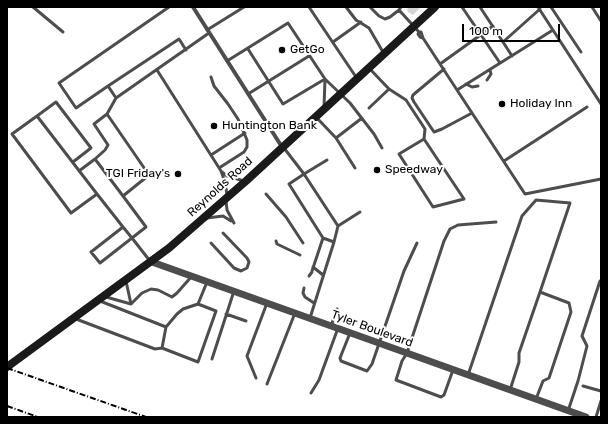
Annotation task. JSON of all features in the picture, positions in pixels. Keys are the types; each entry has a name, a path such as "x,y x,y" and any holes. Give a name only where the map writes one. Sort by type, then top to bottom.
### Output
{"main road":[{"name":"Reynolds Road","path":"7,367 152,262 246,181 384,54 417,29 435,7"}],"street":[{"path":"193,7 282,147"},
{"name":"Tyler Boulevard","path":"152,262 586,417"}],"lane":[{"path":"33,7 63,32"},
{"path":"169,7 59,83 76,108 179,39 186,50"},
{"path":"79,171 95,159 105,150 108,145 94,124 107,114 116,98 186,50 208,32 244,7"},
{"path":"310,7 357,78"},
{"path":"346,7 356,20 369,28 384,54"},
{"path":"370,7 379,16 385,19 390,17 400,8 417,29 418,34 423,38 525,194 601,179"},
{"path":"462,7 500,64"},
{"path":"480,7 512,56"},
{"path":"551,7 581,52"},
{"path":"592,7 601,21"},
{"path":"503,42 539,8 601,104"},
{"path":"333,42 360,22"},
{"path":"227,62 288,23 324,79 350,103 382,148"},
{"path":"440,64 492,26"},
{"path":"457,90 553,30"},
{"path":"248,49 283,104 324,79"},
{"path":"248,94 309,56"},
{"path":"369,68 389,89 406,100 425,129 424,139 464,200 433,207 399,154 424,139"},
{"path":"157,70 211,155 225,182 227,210 234,223 223,216 203,219"},
{"path":"444,70 413,95 412,98 414,102 434,132 472,113"},
{"path":"487,80 491,74 490,70"},
{"path":"211,77 214,86 228,104 245,133 248,144 244,152 220,170"},
{"path":"324,79 324,109"},
{"path":"466,84 478,86"},
{"path":"108,86 116,98"},
{"path":"369,108 389,89"},
{"path":"73,162 91,148 56,102 12,134 71,213 97,194"},
{"path":"504,161 587,107"},
{"path":"107,114 149,175 122,196"},
{"path":"37,116 152,262"},
{"path":"316,117 336,138 355,168"},
{"path":"336,138 362,118"},
{"path":"211,155 245,133"},
{"path":"282,147 304,174 338,226"},
{"path":"95,159 146,227 100,263 91,252 123,227"},
{"path":"309,276 323,238 319,228 302,201 289,184 327,160"},
{"path":"220,170 227,176 246,181"},
{"path":"307,188 311,185"},
{"path":"312,195 316,193"},
{"path":"266,194 286,217 303,244"},
{"path":"316,202 320,199"},
{"path":"468,375 522,216 536,200 570,203 519,353 519,362 510,390"},
{"path":"320,208 324,206"},
{"path":"324,215 329,212"},
{"path":"310,318 338,226 360,212"},
{"path":"329,222 333,219"},
{"path":"453,370 444,395 441,397 396,380 402,361 407,353 444,241 450,229 458,225 496,222"},
{"path":"211,243 234,268 241,271 247,268 249,262 247,258 223,233"},
{"path":"323,238 334,242"},
{"path":"276,241 277,244 300,255"},
{"path":"350,333 340,358 341,362 367,371 372,364 404,271 417,243"},
{"path":"312,270 323,275"},
{"path":"132,304 142,293 151,289 158,290 172,296 177,293 192,276"},
{"path":"126,281 132,304"},
{"path":"568,411 587,346 582,336 600,281"},
{"path":"198,304 207,282"},
{"path":"304,288 305,297 314,303"},
{"path":"212,359 234,291"},
{"path":"536,399 543,381 549,378 571,312 569,303 540,292"},
{"path":"102,298 132,304"},
{"path":"102,298 166,327"},
{"path":"256,378 247,356 267,303"},
{"path":"74,318 155,349 162,348 198,362 216,311 198,304 183,309 166,327 162,348"},
{"path":"311,393 319,380 335,327 337,309"},
{"path":"267,384 295,313"},
{"path":"226,314 246,321"},
{"path":"583,386 601,391"},
{"path":"596,417 601,401"}],"shaded area":[{"path":"407,7 421,7 413,15 408,12"}],"railway":[{"path":"7,368 146,417"},
{"path":"7,406 38,417"}],"place":[{"name":"GetGo","path":"282,50"},
{"name":"Holiday Inn","path":"502,104"},
{"name":"Huntington Bank","path":"214,126"},
{"name":"Speedway","path":"377,170"},
{"name":"TGI Friday's","path":"178,174"}]}
